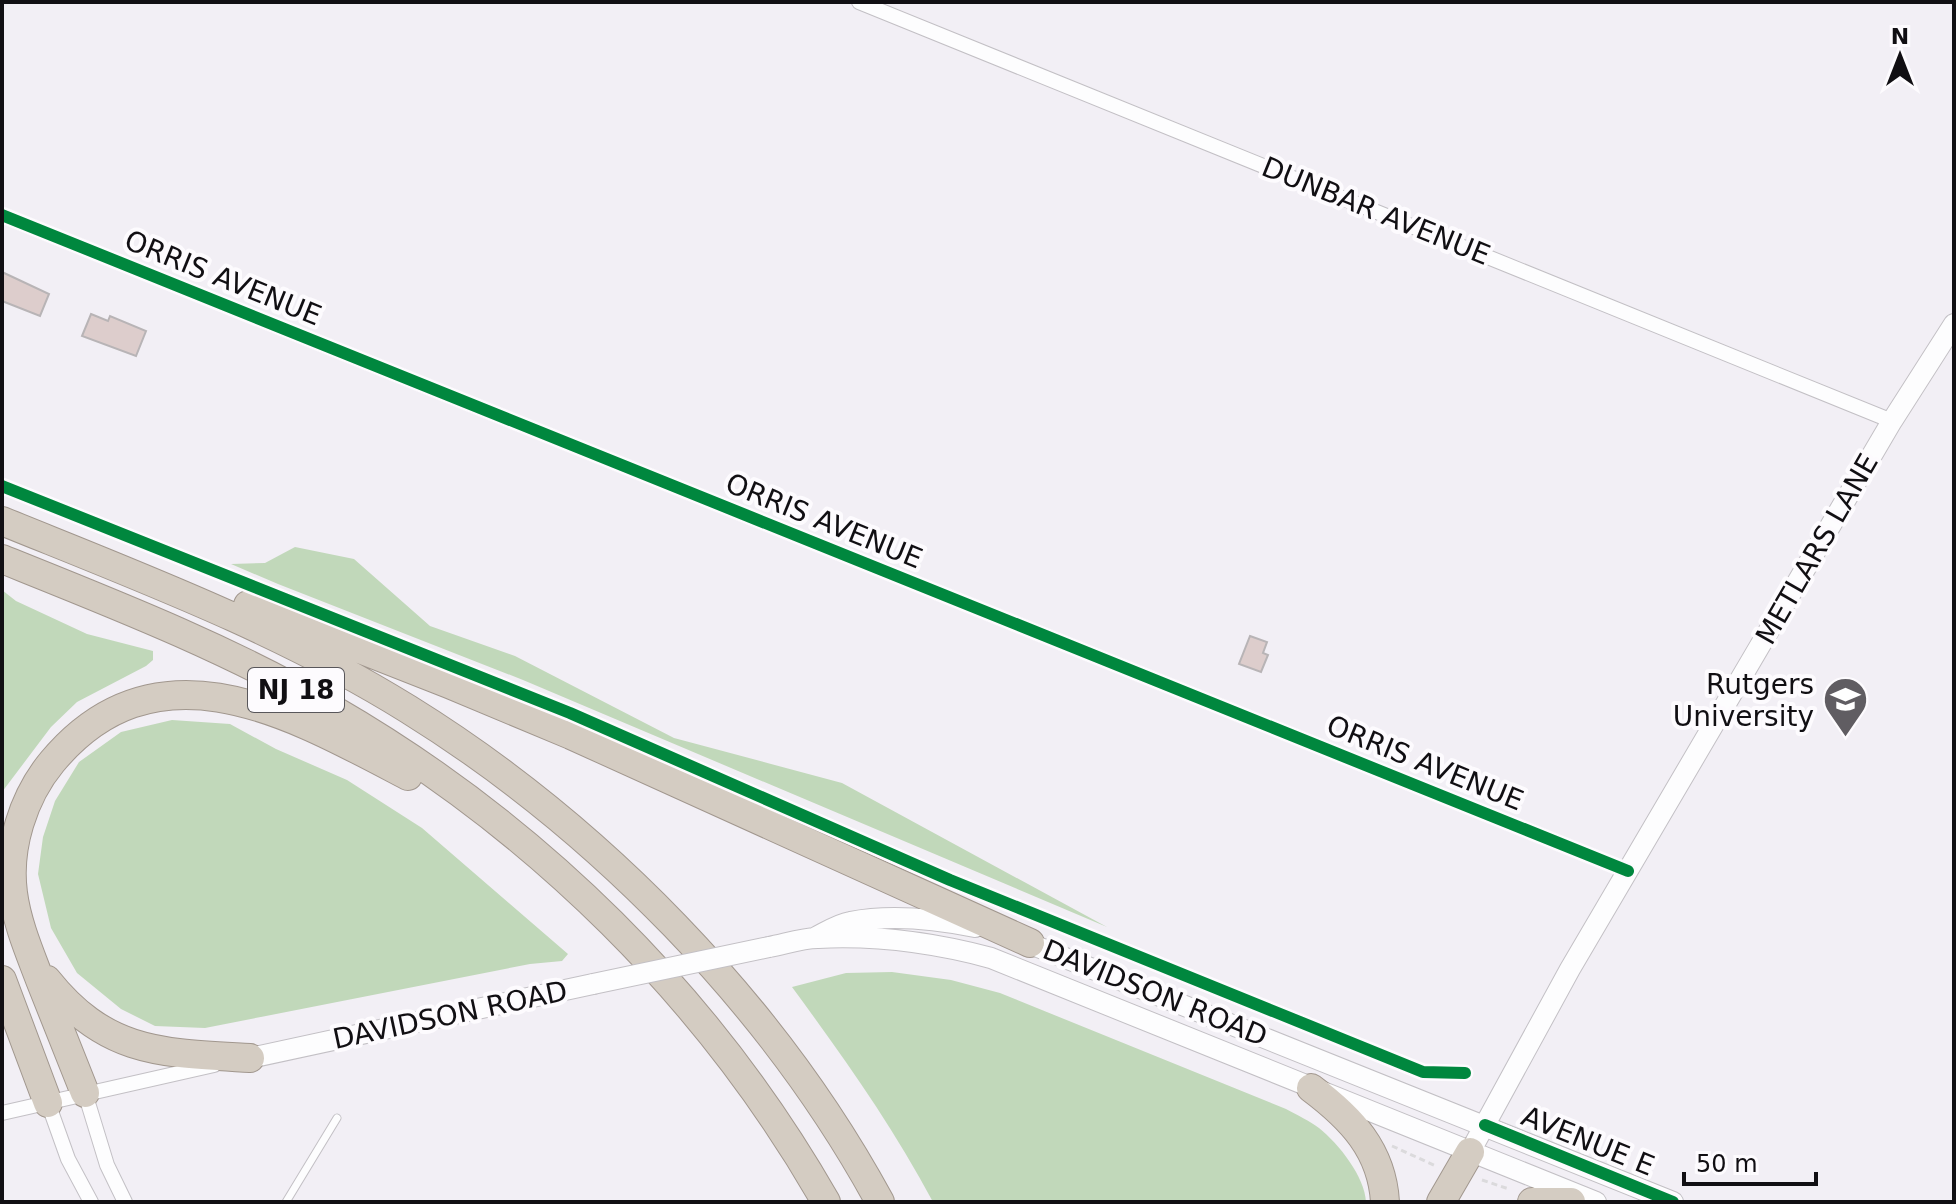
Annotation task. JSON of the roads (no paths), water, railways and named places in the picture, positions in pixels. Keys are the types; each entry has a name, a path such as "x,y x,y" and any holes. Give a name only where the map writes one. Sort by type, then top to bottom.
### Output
{"highway":[{"path":"2,518 123,556 449,684 571,735 1030,943"},
{"name":"NJ 18","path":"2,518 256,627 338,669 407,708 476,753 530,794 616,867 711,965 788,1060 848,1147 880,1202"},
{"name":"NJ 18","path":"2,559 133,611 240,660 332,709 495,818 603,913 690,1007 745,1076 800,1155 826,1202"},
{"path":"85,1093 20,927 13,892 12,857 23,812 42,774 68,743 104,715 169,695 192,693 244,702 299,723 414,779 560,874"},
{"path":"34,962 60,996 86,1020 113,1037 150,1050 250,1058"},
{"path":"2,980 48,1103"},
{"path":"1311,1088 1342,1112 1363,1137 1376,1158 1385,1202"},
{"path":"1441,1202 1470,1152"},
{"path":"1520,1195 1571,1202"}],"main road":[{"name":"METLARS LANE","path":"1470,1152 1570,969 1892,421 1954,324"},
{"name":"DAVIDSON ROAD","path":"250,1058 816,937 847,922 904,919 952,922 1030,943 1485,1125"},
{"name":"DAVIDSON ROAD","path":"816,937 917,942 991,958 1470,1152"},
{"name":"AVENUE E","path":"1485,1125 1673,1202"},
{"name":"AVENUE E","path":"1470,1152 1596,1202"}],"street":[{"name":"DUNBAR AVENUE","path":"859,2 1892,421"},
{"name":"ORRIS AVENUE","path":"2,215 1628,871"},
{"name":"DAVIDSON ROAD","path":"2,1113 250,1058"},
{"path":"85,1093 107,1165 125,1202"},
{"path":"48,1103 68,1159 91,1202"}],"lane":[{"path":"286,1202 337,1118"}],"place":[{"name":"Rutgers University","path":"1845,739"}]}
